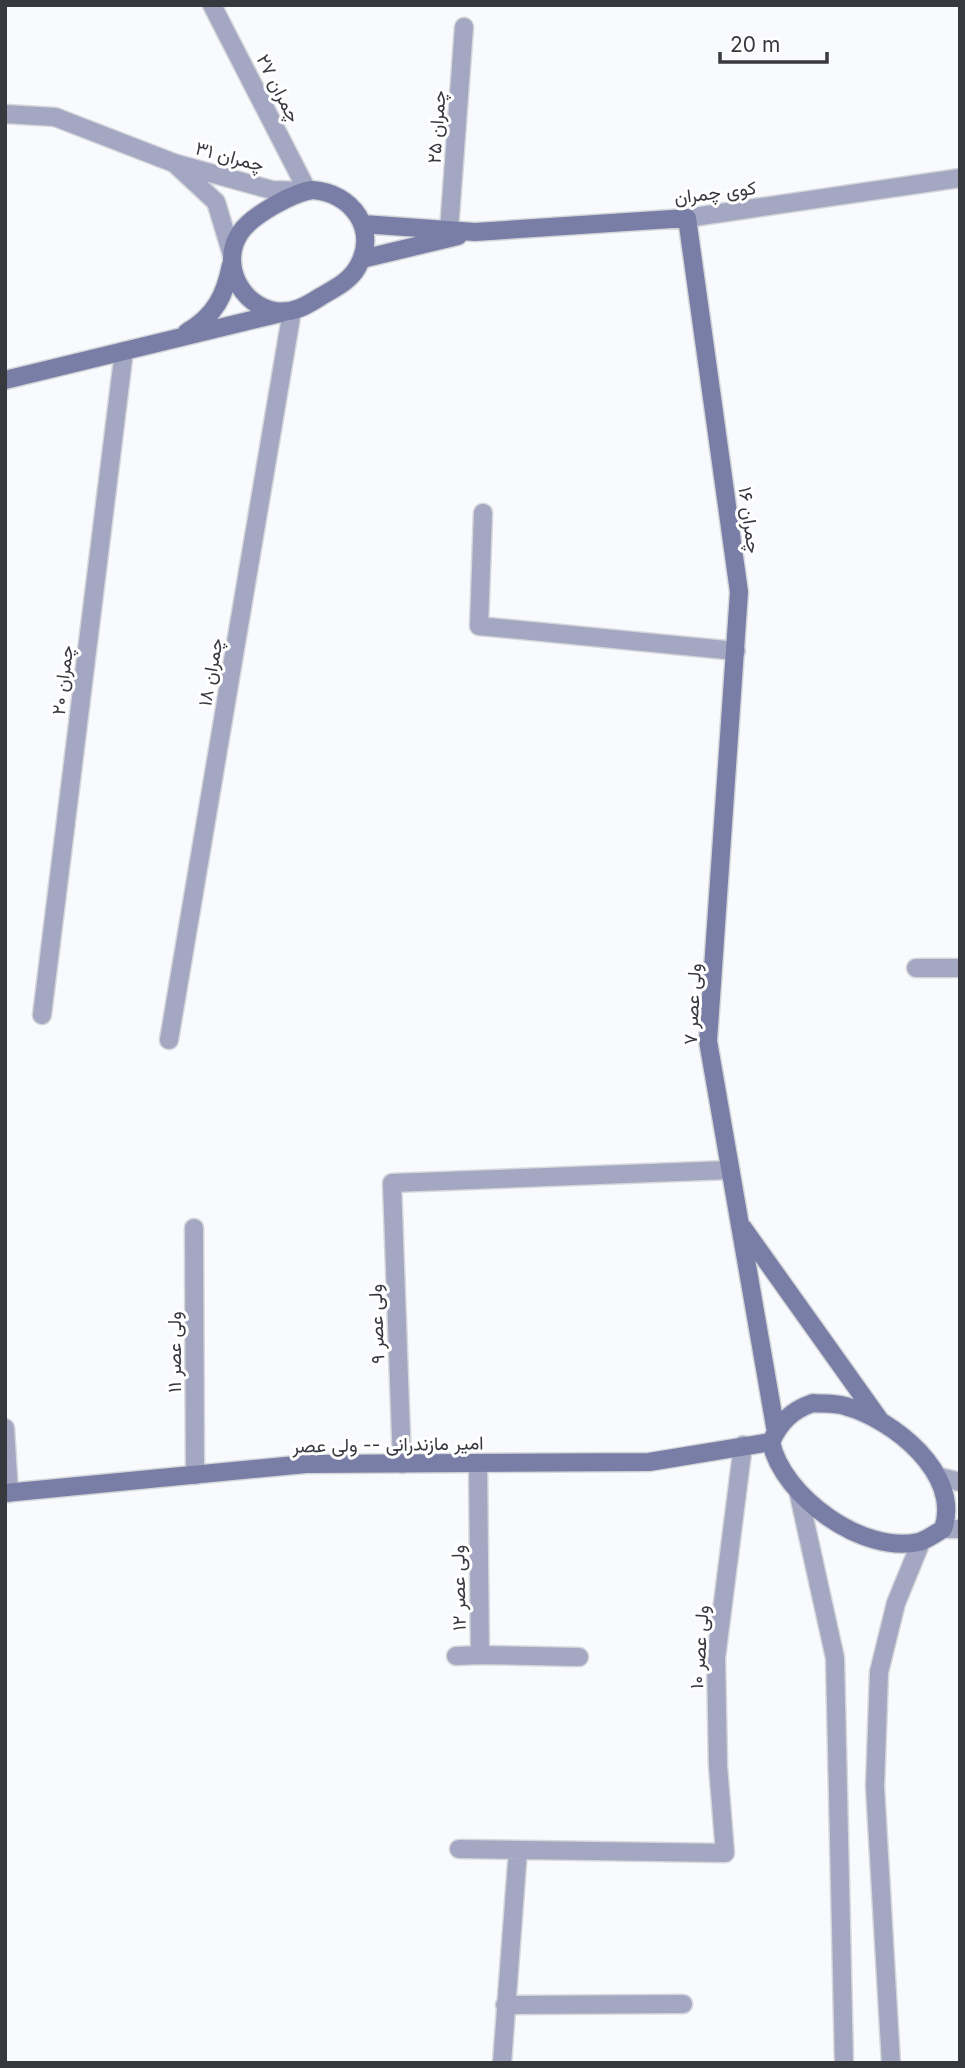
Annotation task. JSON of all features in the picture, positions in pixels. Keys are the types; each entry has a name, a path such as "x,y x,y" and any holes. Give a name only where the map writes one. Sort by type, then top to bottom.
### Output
{"main road":[{"path":"5,380 307,306 345,281 362,259 366,239 363,224 343,199 328,192 305,191 247,224 237,238 221,299 210,316 190,331 168,340"},
{"name":"کوی چمران","path":"363,224 475,232 687,218"},
{"name":"چمران ۱۶","path":"687,218 739,592 725,828"},
{"name":"کوی چمران","path":"362,259 475,232"},
{"path":"232,259 236,280 252,301 275,311 292,310"},
{"name":"ولی عصر ۷","path":"725,828 708,1041 774,1437 774,1457 799,1495"},
{"name":"ولی عصر ۷","path":"738,1222 884,1426"},
{"path":"774,1437 798,1408 813,1403 844,1405 900,1435 940,1477 946,1497 946,1518 951,1529 920,1542 876,1540 814,1509 799,1495"},
{"name":"امیر مازندرانی -- ولی عصر","path":"7,1493 306,1464 649,1462 774,1437"}],"street":[{"name":"چمران ۲۷","path":"212,5 305,191"},
{"name":"چمران ۲۵","path":"449,230 464,27"},
{"path":"5,114 55,117 174,163"},
{"name":"چمران ۳۱","path":"174,163 272,190 305,191"},
{"name":"چمران ۳۱","path":"174,163 216,202 232,259"},
{"name":"کوی چمران","path":"687,218 960,178"},
{"name":"چمران ۱۸","path":"169,1040 292,310"},
{"name":"چمران ۲۰","path":"42,1015 124,351"},
{"path":"483,513 479,626 736,651"},
{"path":"916,968 960,968"},
{"name":"ولی عصر ۹","path":"402,1464 392,1183 729,1170"},
{"name":"ولی عصر ۱۱","path":"194,1228 195,1475"},
{"path":"5,1428 7,1493"},
{"name":"ولی عصر ۱۰","path":"518,1850 725,1853 718,1766 716,1658 743,1445"},
{"name":"ولی عصر ۱۲","path":"478,1463 480,1655 579,1657"},
{"path":"940,1477 960,1482"},
{"path":"799,1495 835,1658 844,2063"},
{"path":"891,2063 875,1787 879,1672 896,1603 920,1542"},
{"path":"456,1656 480,1655"},
{"path":"459,1849 518,1850 502,2063"},
{"path":"505,2005 683,2004"}]}
